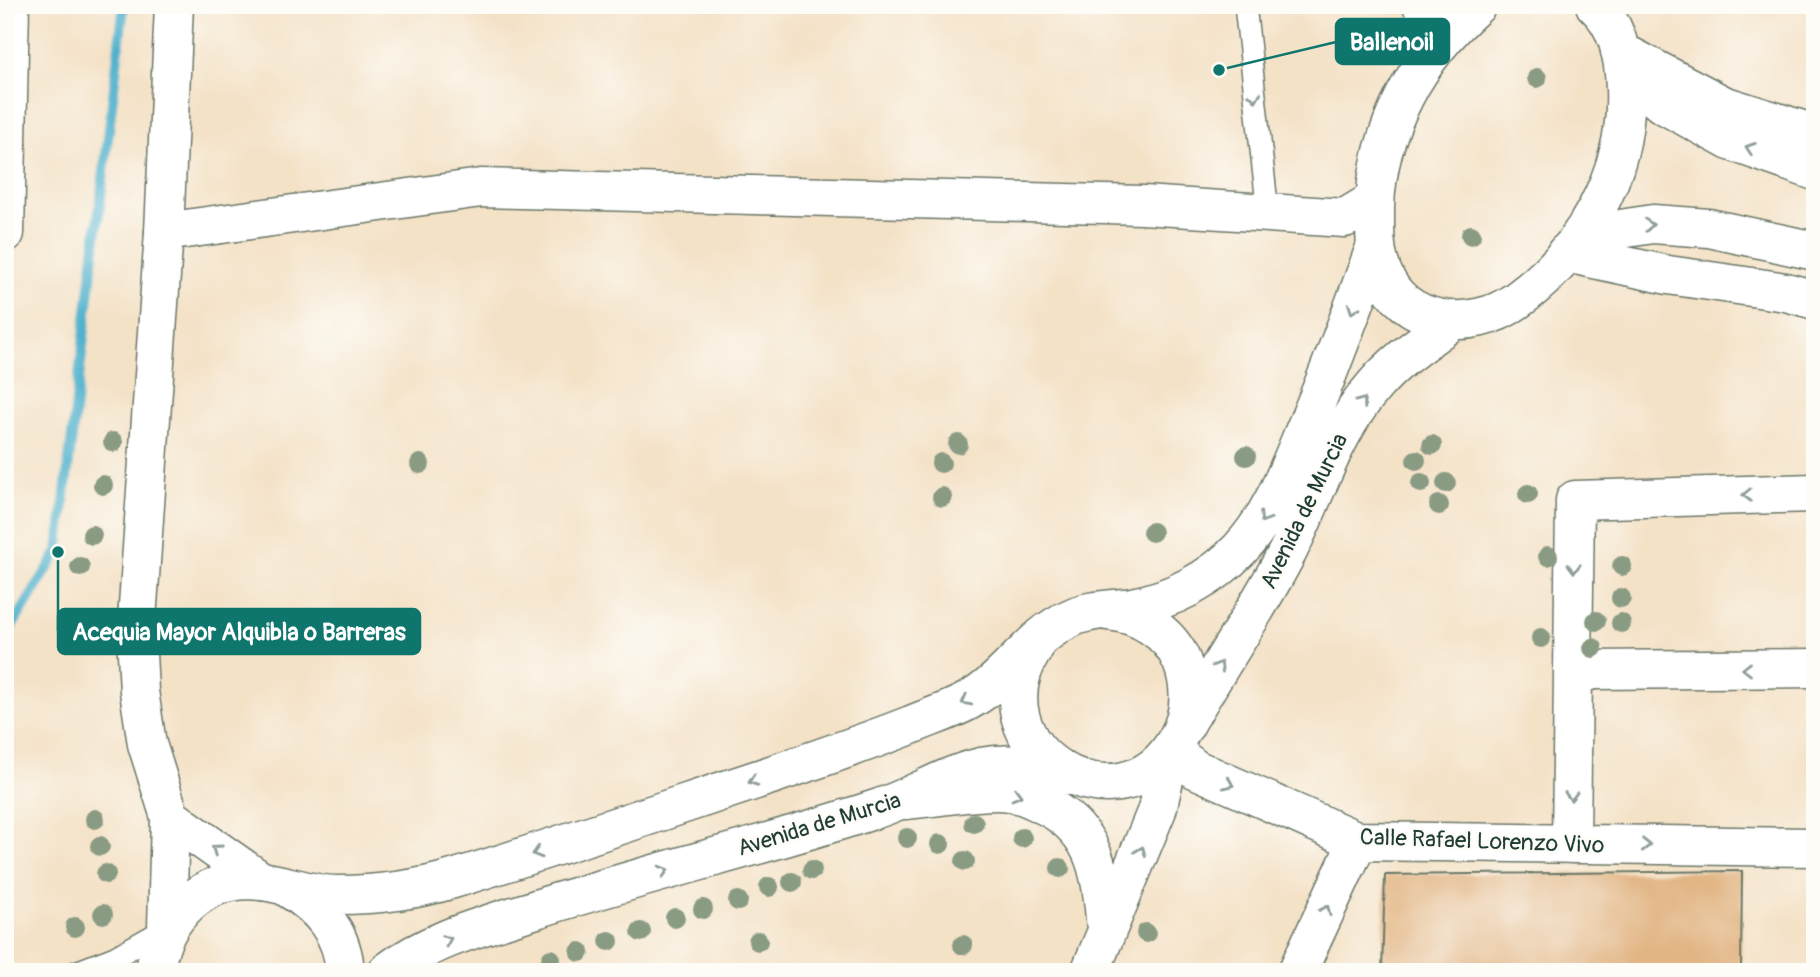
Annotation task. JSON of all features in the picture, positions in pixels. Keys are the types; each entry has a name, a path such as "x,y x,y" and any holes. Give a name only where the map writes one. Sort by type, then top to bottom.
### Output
{"main road":[{"path":"5,233 10,5"},
{"path":"154,955 170,817 161,797 146,744 139,691 136,634 164,232 174,5"},
{"path":"1422,5 1443,38"},
{"path":"1477,5 1443,38 1408,88 1385,144 1375,200 1376,245 1385,278 1403,301 1435,320 1452,321 1491,314 1514,303 1535,286 1574,244 1598,208 1617,159 1625,108 1622,62 1614,31 1602,11 1595,5"},
{"path":"1622,62 1723,105 1815,134"},
{"path":"1622,62 1661,103 1730,141 1815,171"},
{"path":"164,232 481,188 1143,205 1345,218 1375,200"},
{"path":"1574,244 1653,224 1709,228 1815,251"},
{"path":"1574,244 1668,275 1786,292 1815,300"},
{"path":"154,955 181,910 198,896 218,886 239,881 274,884 333,895 407,890 546,850 853,747 951,709 986,690 1054,627 1074,616 1168,598 1192,586 1237,552 1258,527 1277,497 1330,372 1376,245"},
{"name":"Avenida de Murcia","path":"1092,966 1157,810 1178,738 1288,551 1337,442 1374,386 1394,365 1452,321"},
{"path":"1571,844 1575,500 1815,493"},
{"path":"1037,642 1025,662 1018,688 1020,715 1029,741 1047,762 1069,776 1091,782 1113,783 1135,777 1155,766 1178,738 1189,701 1187,676 1178,653 1163,634 1142,620 1119,612 1097,611"},
{"path":"1573,676 1594,670 1815,668"},
{"name":"Calle Rafael Lorenzo Vivo","path":"1178,738 1195,769 1358,841 1815,847"},
{"name":"Avenida de Murcia","path":"387,972 430,947 471,931 560,902 874,810 960,774 993,765 1031,765 1069,776 1111,852 1105,919 1092,966"},
{"path":"900,800 1001,791 1026,797 1051,808 1073,823 1087,841 1102,883 1105,919"},
{"path":"170,817 274,884 309,901 327,919 339,943 345,972"},
{"path":"1297,972 1358,841"}],"lane":[{"path":"1245,5 1268,213"},
{"path":"76,972 115,957 154,955"}],"building":[{"path":"1742,871 1741,972 1382,972 1385,875"}],"waterway":[{"path":"5,638 58,552 124,5"}],"place":[{"name":"Ballenoil","path":"1219,70"},
{"name":"Acequia Mayor Alquibla o Barreras","path":"58,552"}]}
